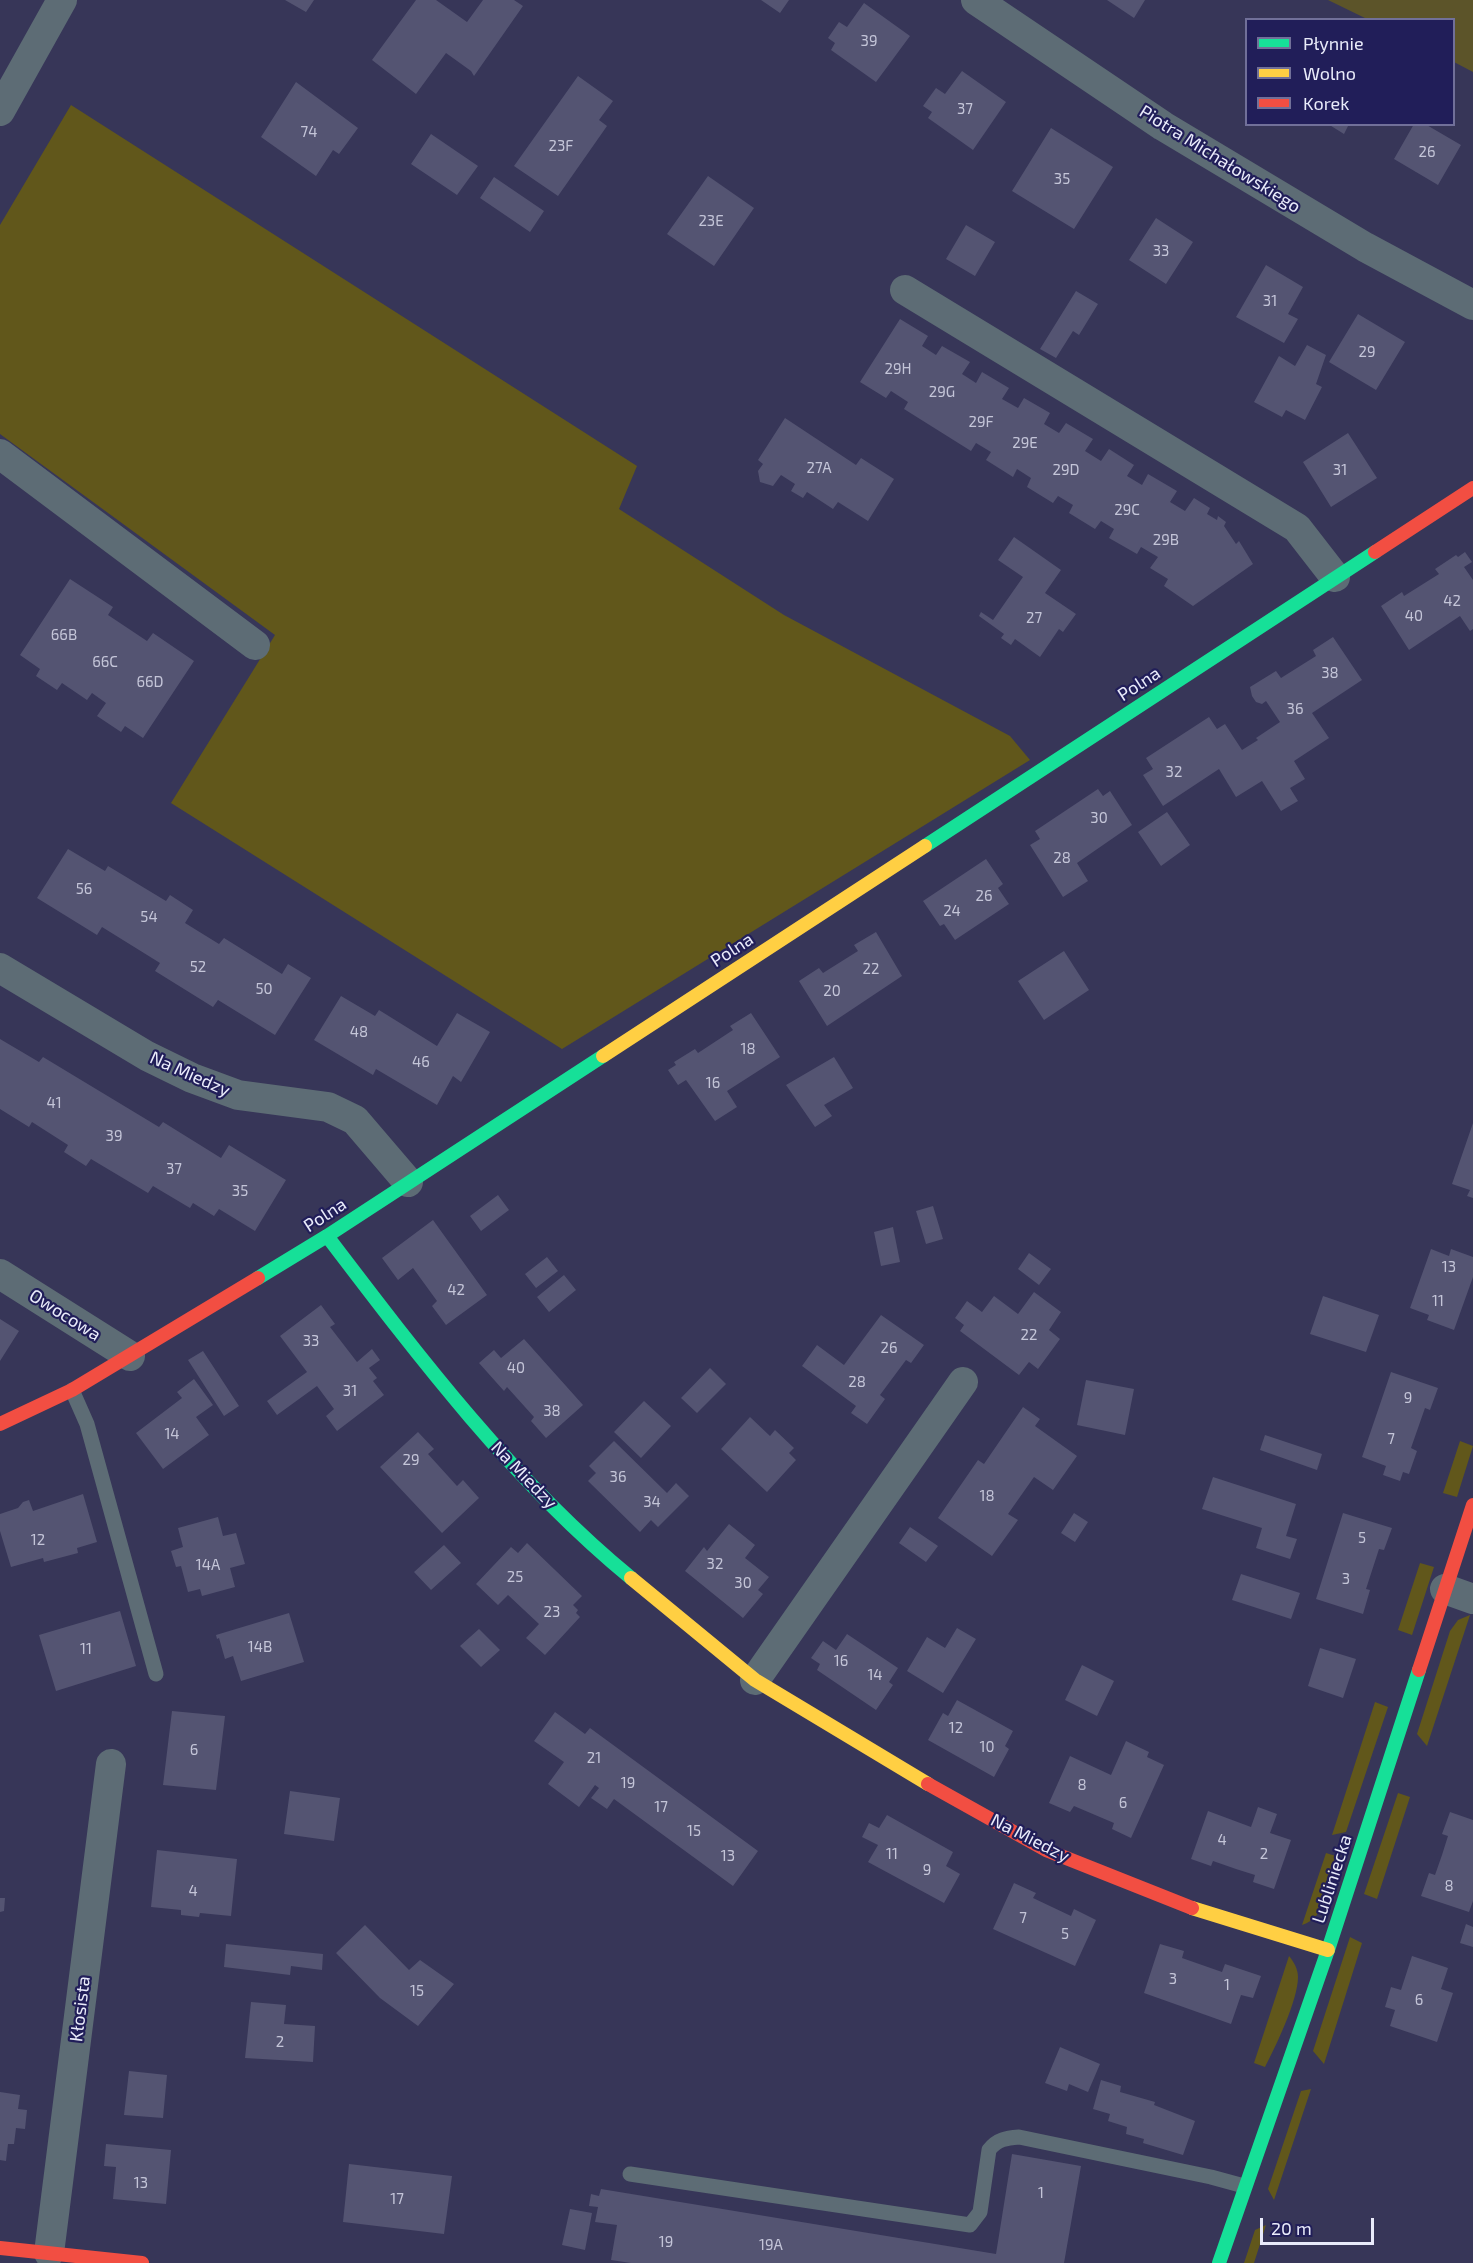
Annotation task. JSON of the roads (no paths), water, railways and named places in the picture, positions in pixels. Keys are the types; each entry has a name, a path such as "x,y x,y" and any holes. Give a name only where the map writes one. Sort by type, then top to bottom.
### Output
{"street":[{"path":"0,111 62,0"},
{"name":"Piotra Michałowskiego","path":"975,0 1163,126 1365,248 1473,304"},
{"path":"905,290 1297,528 1335,577"},
{"path":"0,454 255,645"},
{"name":"Polna","path":"0,1424 72,1390 327,1236 1473,488"},
{"name":"Na Miedzy","path":"0,968 147,1056 192,1078 238,1095 328,1107 355,1120 408,1182"},
{"name":"Na Miedzy","path":"327,1236 407,1342 482,1431 591,1545 755,1680 938,1790 1046,1850 1195,1909 1328,1950"},
{"name":"Owocowa","path":"0,1274 130,1356"},
{"path":"755,1680 963,1383"},
{"name":"Lubliniecka","path":"1219,2263 1328,1950 1459,1594 1473,1505"},
{"name":"Kłosista","path":"49,2253 111,1764"},
{"path":"0,2247 142,2263"}],"lane":[{"path":"72,1390 87,1424 156,1674"},
{"path":"630,2174 970,2225 980,2212 990,2150 994,2143 1019,2137 1244,2186"}]}
